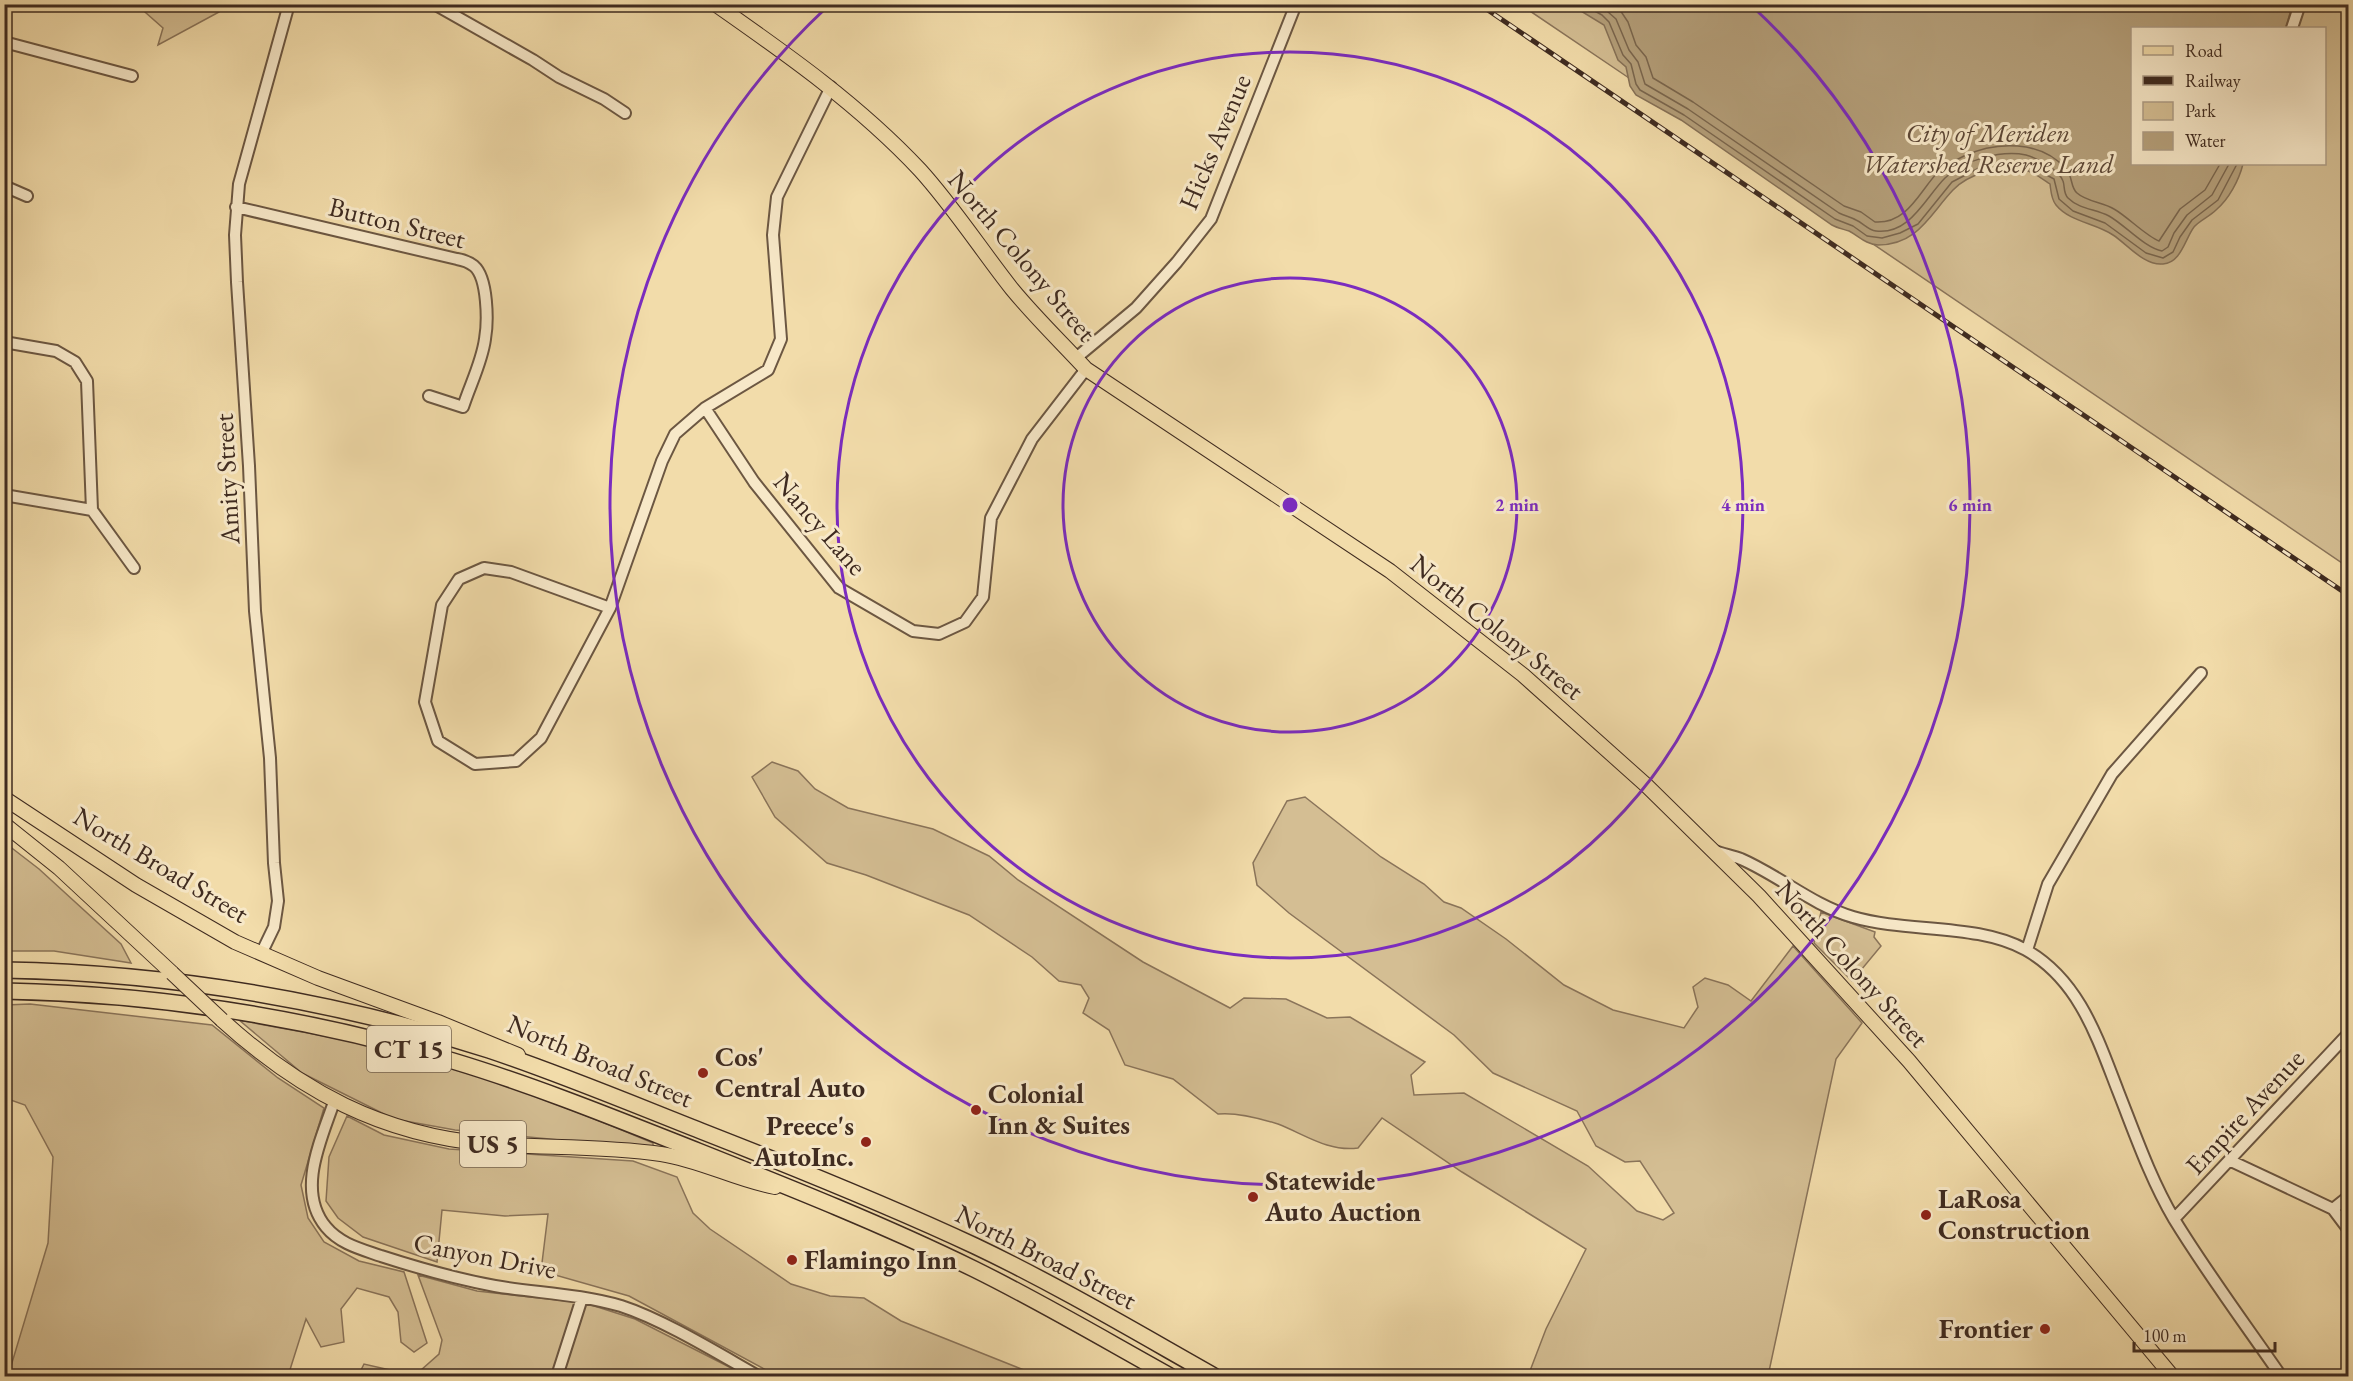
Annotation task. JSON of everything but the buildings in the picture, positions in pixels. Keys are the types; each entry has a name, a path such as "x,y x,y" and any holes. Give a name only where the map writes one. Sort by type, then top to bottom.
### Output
{"highway":[{"name":"CT 15","path":"4,970 151,979 271,996 403,1026 535,1066"},
{"name":"CT 15","path":"4,991 97,995 194,1005 297,1022 385,1042 530,1086 793,1189"},
{"name":"North Broad Street","path":"535,1066 892,1208 1022,1270 1214,1377"},
{"name":"North Broad Street","path":"793,1189 859,1216 971,1268 1170,1377"},
{"path":"1140,1359 1150,1340"}],"main road":[{"name":"North Colony Street","path":"715,4 831,87 865,116 921,171 1015,292 1086,369 1390,570 1522,675 1646,785 1715,851 1909,1061 2172,1377"},
{"name":"North Broad Street","path":"4,798 154,896 215,931 261,954 318,978 504,1047 535,1066"},
{"name":"North Broad Street","path":"4,824 87,893 222,1020 270,1060 334,1102 390,1125 447,1138 488,1143 661,1154 703,1164 760,1184 793,1189"},
{"path":"36,849 51,828"}],"street":[{"name":"Amity Street","path":"261,954 274,927 278,901 274,863 270,758 255,611 249,466 236,270 236,207 239,184 289,4"},
{"path":"434,4 625,113"},
{"name":"Hicks Avenue","path":"1076,358 1136,308 1211,219 1296,4"},
{"path":"2292,27 2300,4"},
{"path":"4,42 132,76"},
{"path":"610,608 511,572 484,568 459,579 442,605 425,702 438,741 475,764 516,760 541,738 610,608 666,452 675,434 705,408 768,370 781,339 773,235 776,205 784,180 831,87"},
{"path":"4,186 27,196"},
{"name":"Button Street","path":"236,207 457,259 474,265 481,278 486,326 482,354 463,407 429,396"},
{"path":"4,342 56,351 75,362 87,381 92,510 134,568"},
{"name":"Nancy Lane","path":"705,408 754,482 839,588 913,631 939,634 965,622 983,597 991,518 1032,440 1086,369"},
{"path":"4,495 92,510"},
{"path":"2027,951 2048,884 2112,774 2201,673"},
{"path":"1715,851 1741,859 1825,906 1853,917 1880,923 2002,939 2027,951 2063,978 2091,1021 2148,1170 2174,1219 2281,1377"},
{"name":"Empire Avenue","path":"2174,1219 2349,1034"},
{"name":"Canyon Drive","path":"334,1102 316,1154 312,1192 316,1209 324,1226 335,1237 351,1246 400,1262 474,1282 582,1298 623,1307 758,1377"},
{"path":"2231,1161 2333,1209 2349,1229"},
{"path":"2333,1209 2349,1197"},
{"path":"557,1377 582,1298"}],"green space":[{"path":"137,5 219,5 219,12 158,45 163,28"},
{"name":"City of Meriden Watershed Reserve Land","path":"1521,5 2348,5 2348,567"},
{"path":"772,762 798,771 815,789 848,808 933,829 989,856 1018,880 1143,962 1230,1008 1244,998 1286,999 1327,1018 1350,1017 1425,1062 1411,1075 1414,1095 1464,1093 1588,1166 1637,1211 1663,1220 1674,1213 1640,1161 1625,1162 1596,1146 1577,1111 1493,1073 1454,1035 1289,913 1257,885 1253,863 1287,801 1305,797 1381,857 1424,884 1444,902 1461,908 1506,939 1564,985 1613,1010 1684,1028 1698,1007 1693,987 1705,978 1728,985 1751,1001 1793,946 1862,1023 1836,1059 1768,1376 1528,1376 1546,1329 1586,1249 1462,1172 1382,1118 1358,1148 1347,1149 1326,1145 1278,1124 1240,1115 1218,1114 1173,1079 1125,1065 1109,1030 1083,1013 1089,998 1081,985 1059,981 1032,957 969,915 866,875 827,863 775,817 752,777"},
{"path":"4,842 39,869 121,944 131,963 54,951 5,951"},
{"path":"1821,912 1875,932 1874,937 1881,946 1852,981 1814,943"},
{"path":"30,1004 212,1025 278,1078 324,1108 301,1185 308,1218 324,1242 359,1261 404,1272 427,1343 414,1352 401,1342 398,1312 389,1297 357,1288 341,1309 344,1342 321,1347 306,1319 288,1376 8,1376 48,1243 53,1157 25,1105 5,1098 5,1005"},
{"path":"239,1020 369,1045 455,1069 588,1116 653,1143 653,1149 455,1130 394,1119 302,1073"},
{"path":"347,1116 384,1135 449,1149 633,1161 677,1177 693,1213 710,1229 791,1284 830,1296 864,1298 901,1321 1039,1376 777,1376 629,1296 541,1271 548,1214 505,1216 442,1210 437,1262 363,1237 338,1218 326,1201 329,1157"},
{"path":"418,1275 477,1291 585,1303 635,1319 747,1376 358,1376 364,1364 390,1370 421,1370 439,1354 442,1340"}],"water":[{"path":"2281,4 2290,13 2286,27 2131,27 2131,165 2243,165 2229,195 2194,227 2178,255 2169,263 2156,264 2136,254 2113,235 2062,211 2054,203 2050,184 2028,171 2013,168 1985,172 1959,184 1922,226 1903,240 1878,245 1862,240 1849,231 1832,225 1681,120 1636,95 1630,86 1626,67 1618,60 1604,25 1571,5"}],"railway":[{"path":"1479,4 2348,595"}],"place":[{"name":"Cos' Central Auto","path":"703,1073"},
{"name":"Colonial Inn & Suites","path":"976,1110"},
{"name":"Preece's AutoInc.","path":"866,1142"},
{"name":"Statewide Auto Auction","path":"1253,1197"},
{"name":"LaRosa Construction","path":"1926,1215"},
{"name":"Flamingo Inn","path":"792,1260"},
{"name":"Frontier","path":"2045,1329"}]}
